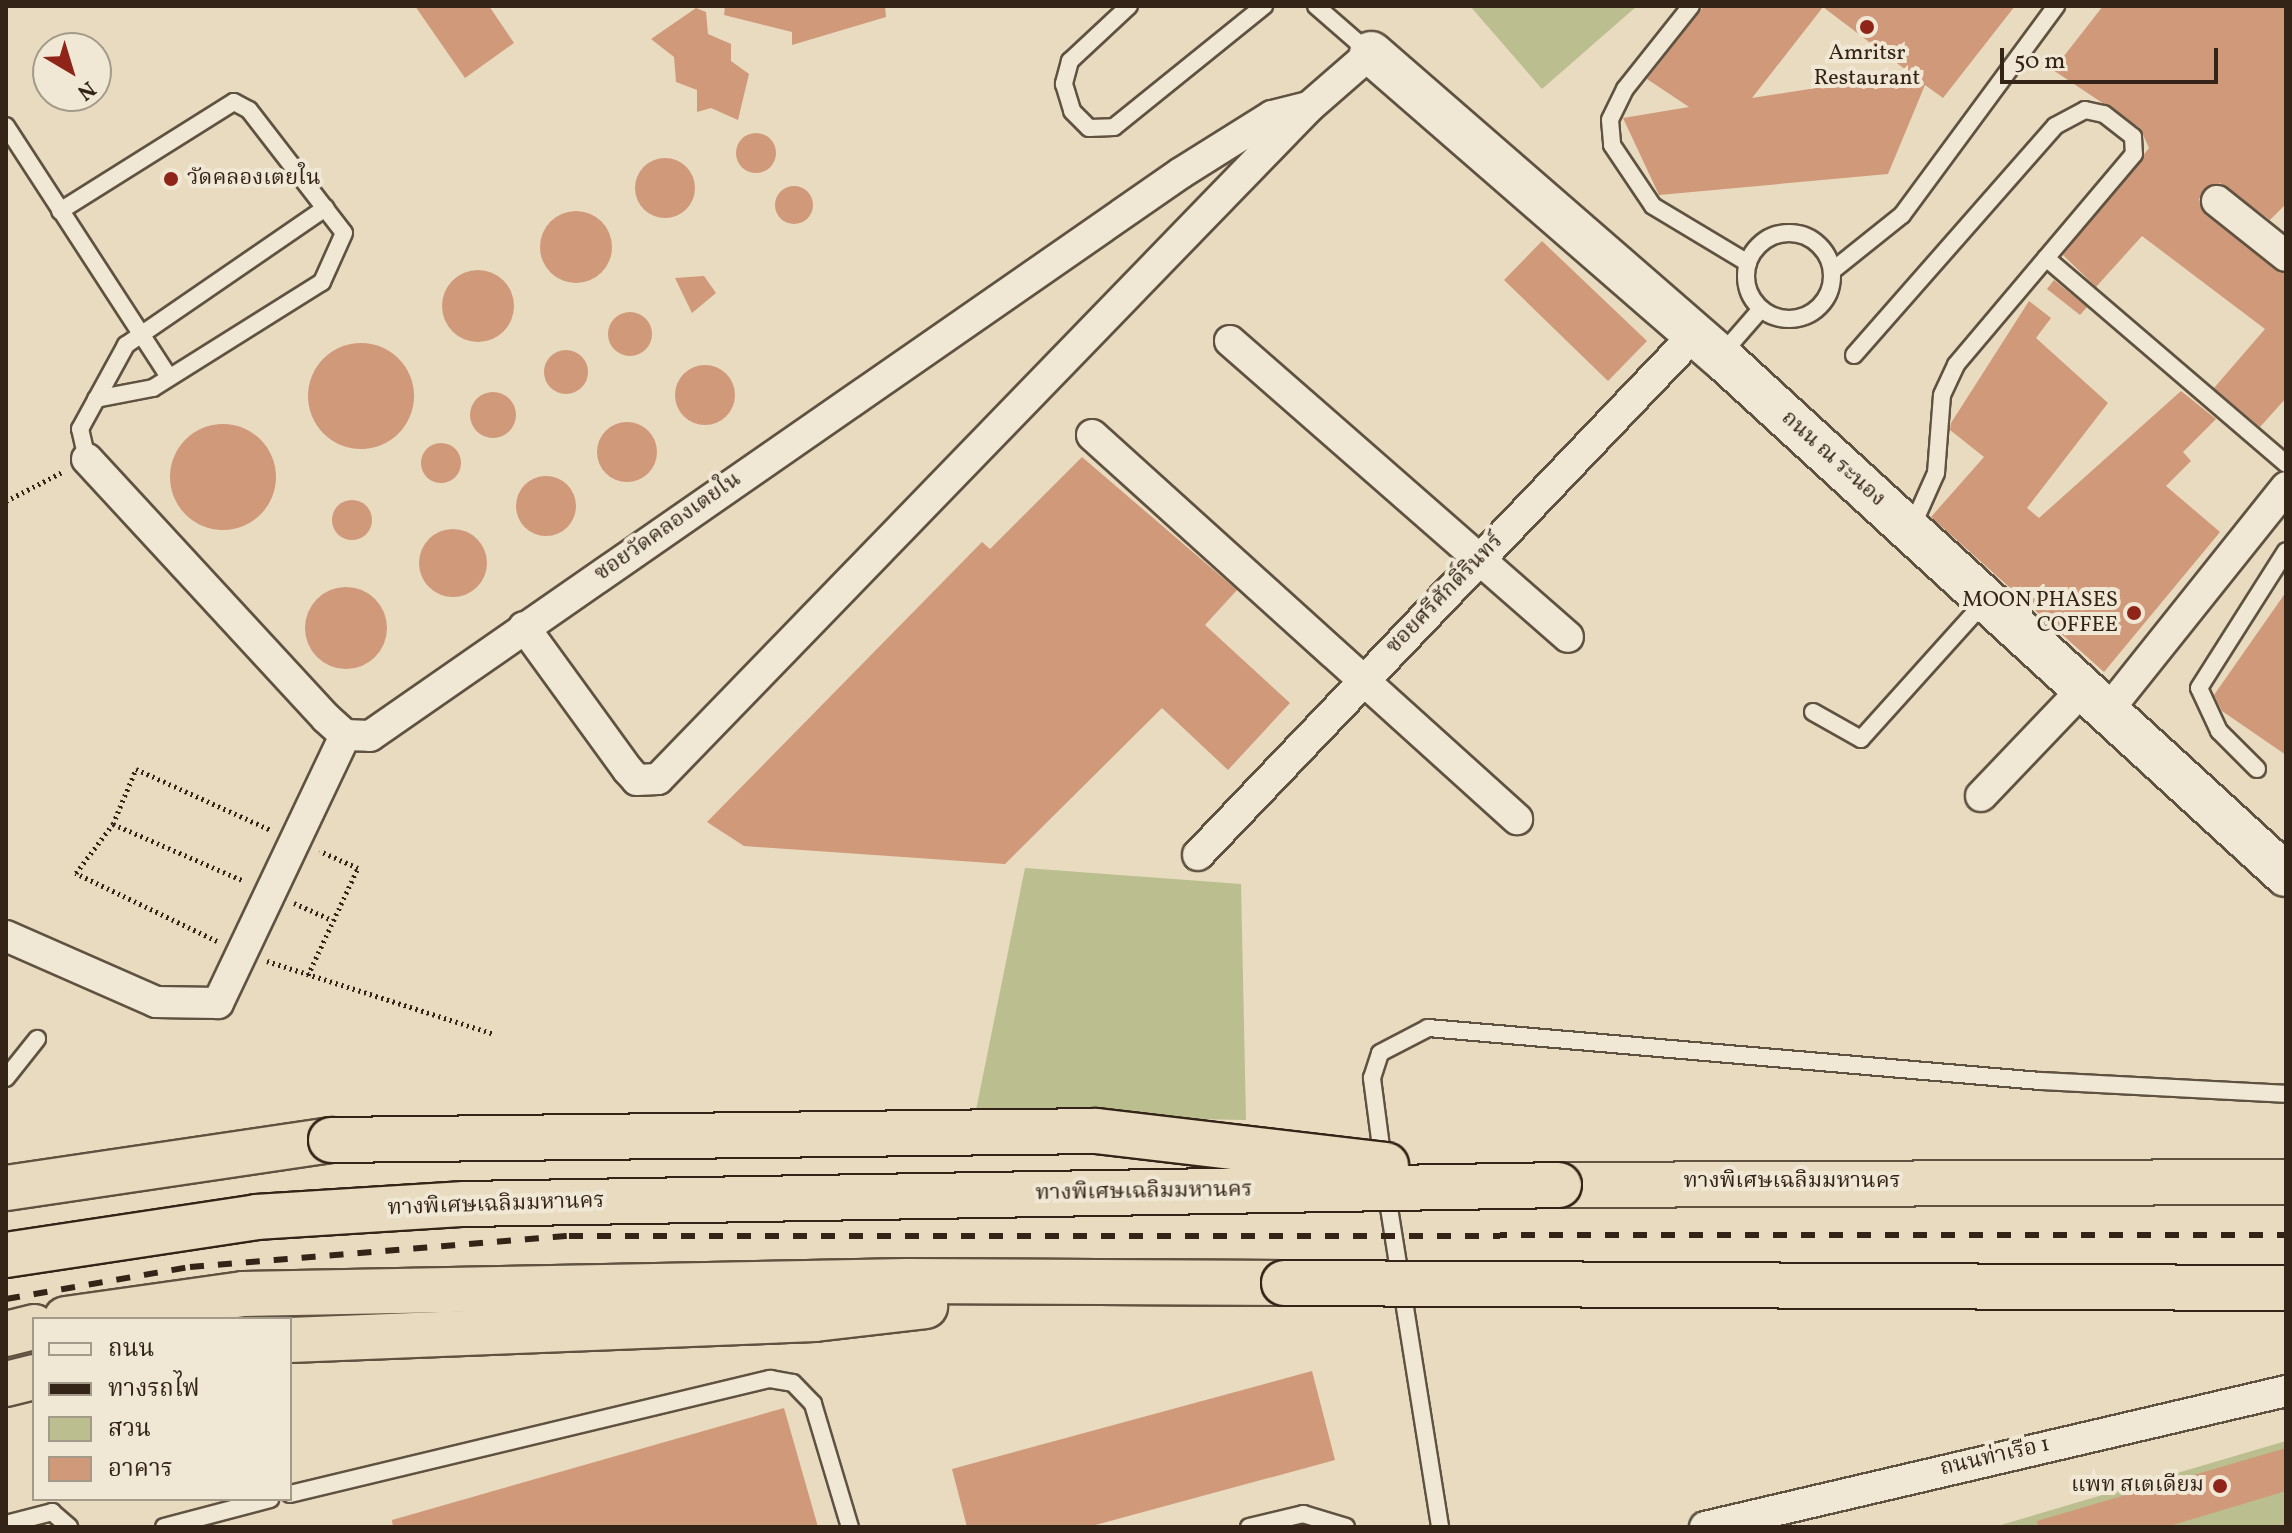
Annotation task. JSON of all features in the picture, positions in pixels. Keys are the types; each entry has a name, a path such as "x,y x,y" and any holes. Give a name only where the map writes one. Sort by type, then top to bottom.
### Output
{"highway":[{"path":"6,1188 331,1140 1096,1131 1559,1185"},
{"name":"ทางพิเศษเฉลิมมหานคร","path":"6,1255 256,1217 465,1204 1559,1185 2286,1182"},
{"path":"80,1317 243,1294 1114,1282 2286,1288"},
{"path":"292,1340 815,1319 1114,1282"},
{"path":"6,1334 32,1328"},
{"path":"6,1384 32,1378"}],"street":[{"path":"524,627 628,770 637,780 658,779 1309,107 1371,53"},
{"name":"ถนน ณ ระนอง","path":"1371,53 1707,345 2097,698 2286,875"},
{"name":"ซอยวัดคลองเตยใน","path":"345,735 388,729 524,627 1181,173 1272,116 1309,107"},
{"path":"2217,201 2286,256"},
{"path":"1230,341 1482,556 1568,637"},
{"name":"ซอยศรีศักดิ์รินทร์","path":"1198,855 1482,556 1707,345"},
{"path":"1092,435 1364,677 1517,819"},
{"path":"6,936 156,1002 192,1008 218,1003 345,735 87,459"},
{"path":"1981,796 2097,698 2286,487"},
{"name":"ถนนท่าเรือ 1","path":"1705,1527 2286,1391"}],"lane":[{"path":"1129,6 1070,61 1064,84 1072,111 1089,128 1114,127 1264,6"},
{"path":"1316,6 1371,53"},
{"path":"1691,6 1625,89 1610,120 1612,145 1653,206 1748,263"},
{"path":"1832,271 1902,215 2056,6"},
{"path":"60,211 234,102 249,110 344,233 322,282 153,388 96,399"},
{"path":"1854,355 2025,153 2085,110 2104,114 2133,137 2134,154 1956,365 1942,395 1933,484 1911,529"},
{"path":"6,126 169,377"},
{"path":"87,459 80,429 138,333 325,208"},
{"path":"1779,233 1806,234 1827,252 1832,271 1824,305 1800,320 1772,318 1751,300 1748,263 1755,247 1779,233"},
{"path":"2046,258 2286,464"},
{"path":"1707,345 1761,309"},
{"path":"2257,769 2219,731 2199,688 2286,551"},
{"path":"1813,712 1861,739 1987,598"},
{"path":"1440,1527 1372,1078 1380,1053 1398,1037 1428,1028 2025,1080 2286,1094"},
{"path":"6,1078 37,1039"},
{"path":"292,1494 770,1379 793,1383 813,1404 850,1527"},
{"path":"164,1527 262,1501"},
{"path":"6,1524 52,1512 69,1527"},
{"path":"1249,1527 1303,1514 1346,1527"}],"path":[{"path":"6,501 87,459"},
{"path":"308,975 358,868 136,769 113,824 76,873 243,953 308,975 495,1034"},
{"path":"113,824 333,920"}],"green space":[{"path":"1470,6 1637,6 1542,89"},
{"path":"1025,868 1241,884 1246,1120 975,1115"},
{"name":"แพท สเตเดียม","path":"2286,1441 2286,1527 1994,1527"}],"building":[{"path":"415,6 489,6 514,43 465,78"},
{"path":"725,6 885,6 886,17 792,45 792,32 724,15"},
{"path":"1704,6 2015,6 1943,98 1925,85 1888,174 1659,195 1623,118 1689,107 1647,79","holes":["1823,7 1910,73 1752,98"]},
{"path":"2103,6 2286,6 2286,204 2270,220 2220,183 2199,199 2206,215 2286,274 2286,398 2260,427 2214,388 2265,329 2142,236 2096,287 2063,255 2149,148 2140,128 2053,70"},
{"path":"696,8 706,12 708,34 731,44 731,61 749,74 738,120 711,108 697,112 697,90 676,82 674,57 651,39"},
{"path":"756,133 770,139 776,153 770,167 756,173 742,167 736,153 742,139"},
{"path":"665,158 676,160 686,167 693,177 693,199 686,209 676,216 665,218 654,216 644,209 637,199 635,188 637,177 644,167 654,160"},
{"path":"794,186 808,191 813,205 808,219 794,224 780,219 775,205 780,191"},
{"path":"576,211 596,217 606,227 612,247 606,267 596,277 576,283 556,277 546,267 540,247 546,227 556,217"},
{"path":"1542,241 1647,341 1608,381 1504,280"},
{"path":"478,270 498,276 508,286 514,306 508,326 498,336 478,342 458,336 448,326 442,306 448,286 458,276"},
{"path":"704,276 716,293 692,313 675,278"},
{"path":"2054,280 2087,307 2080,315 2047,289"},
{"path":"2029,301 2051,318 2036,338 2108,403 2027,508 2039,518 2181,391 2216,419 2183,452 2191,461 2166,486 2220,532 2104,672 1931,517 1984,457 1950,430 1951,423"},
{"path":"630,312 645,319 652,334 645,349 630,356 615,349 608,334 615,319"},
{"path":"361,343 381,347 399,358 410,376 414,396 410,416 399,434 381,445 361,449 341,445 323,434 312,416 308,396 312,376 323,358 341,347"},
{"path":"566,350 581,357 588,372 581,387 566,394 551,387 544,372 551,357"},
{"path":"705,365 717,367 726,374 733,383 733,407 726,416 717,423 705,425 693,423 684,416 677,407 675,395 677,383 684,374 693,367"},
{"path":"493,392 510,398 516,415 510,432 493,438 476,432 470,415 476,398"},
{"path":"627,422 638,424 648,431 655,441 655,463 648,473 638,480 627,482 616,480 606,473 599,463 597,452 599,441 606,431 616,424"},
{"path":"223,424 243,428 261,439 272,457 276,477 272,497 261,515 243,526 223,530 203,526 185,515 174,497 170,477 174,457 185,439 203,428"},
{"path":"441,443 455,449 461,463 455,477 441,483 427,477 421,463 427,449"},
{"path":"1082,457 1237,590 1205,625 1290,703 1228,770 1162,708 1005,864 744,846 707,822 982,542 990,549"},
{"path":"546,476 558,478 567,485 574,494 574,518 567,527 558,534 546,536 534,534 525,527 518,518 516,506 518,494 525,485 534,478"},
{"path":"352,500 366,506 372,520 366,534 352,540 338,534 332,520 338,506"},
{"path":"453,529 477,539 487,563 477,587 453,597 429,587 419,563 429,539"},
{"path":"346,587 362,590 375,599 384,612 387,628 384,644 375,657 362,666 346,669 330,666 317,657 308,644 305,628 308,612 317,599 330,590"},
{"path":"2286,592 2286,755 2222,711 2214,695"},
{"path":"1312,1371 1335,1460 1088,1527 967,1527 952,1469"},
{"path":"784,1408 818,1527 393,1527 392,1520"},
{"name":"แพท สเตเดียม","path":"2286,1448 2286,1491 2166,1527 2038,1527 2037,1521"}],"railway":[{"path":"6,1299 190,1267 569,1236 2286,1235"}],"place":[{"name":"Amritsr Restaurant","path":"1867,27"},
{"name":"วัดคลองเตยใน","path":"171,179"},
{"name":"MOON PHASES COFFEE","path":"2134,613"},
{"name":"แพท สเตเดียม","path":"2220,1486"}]}
